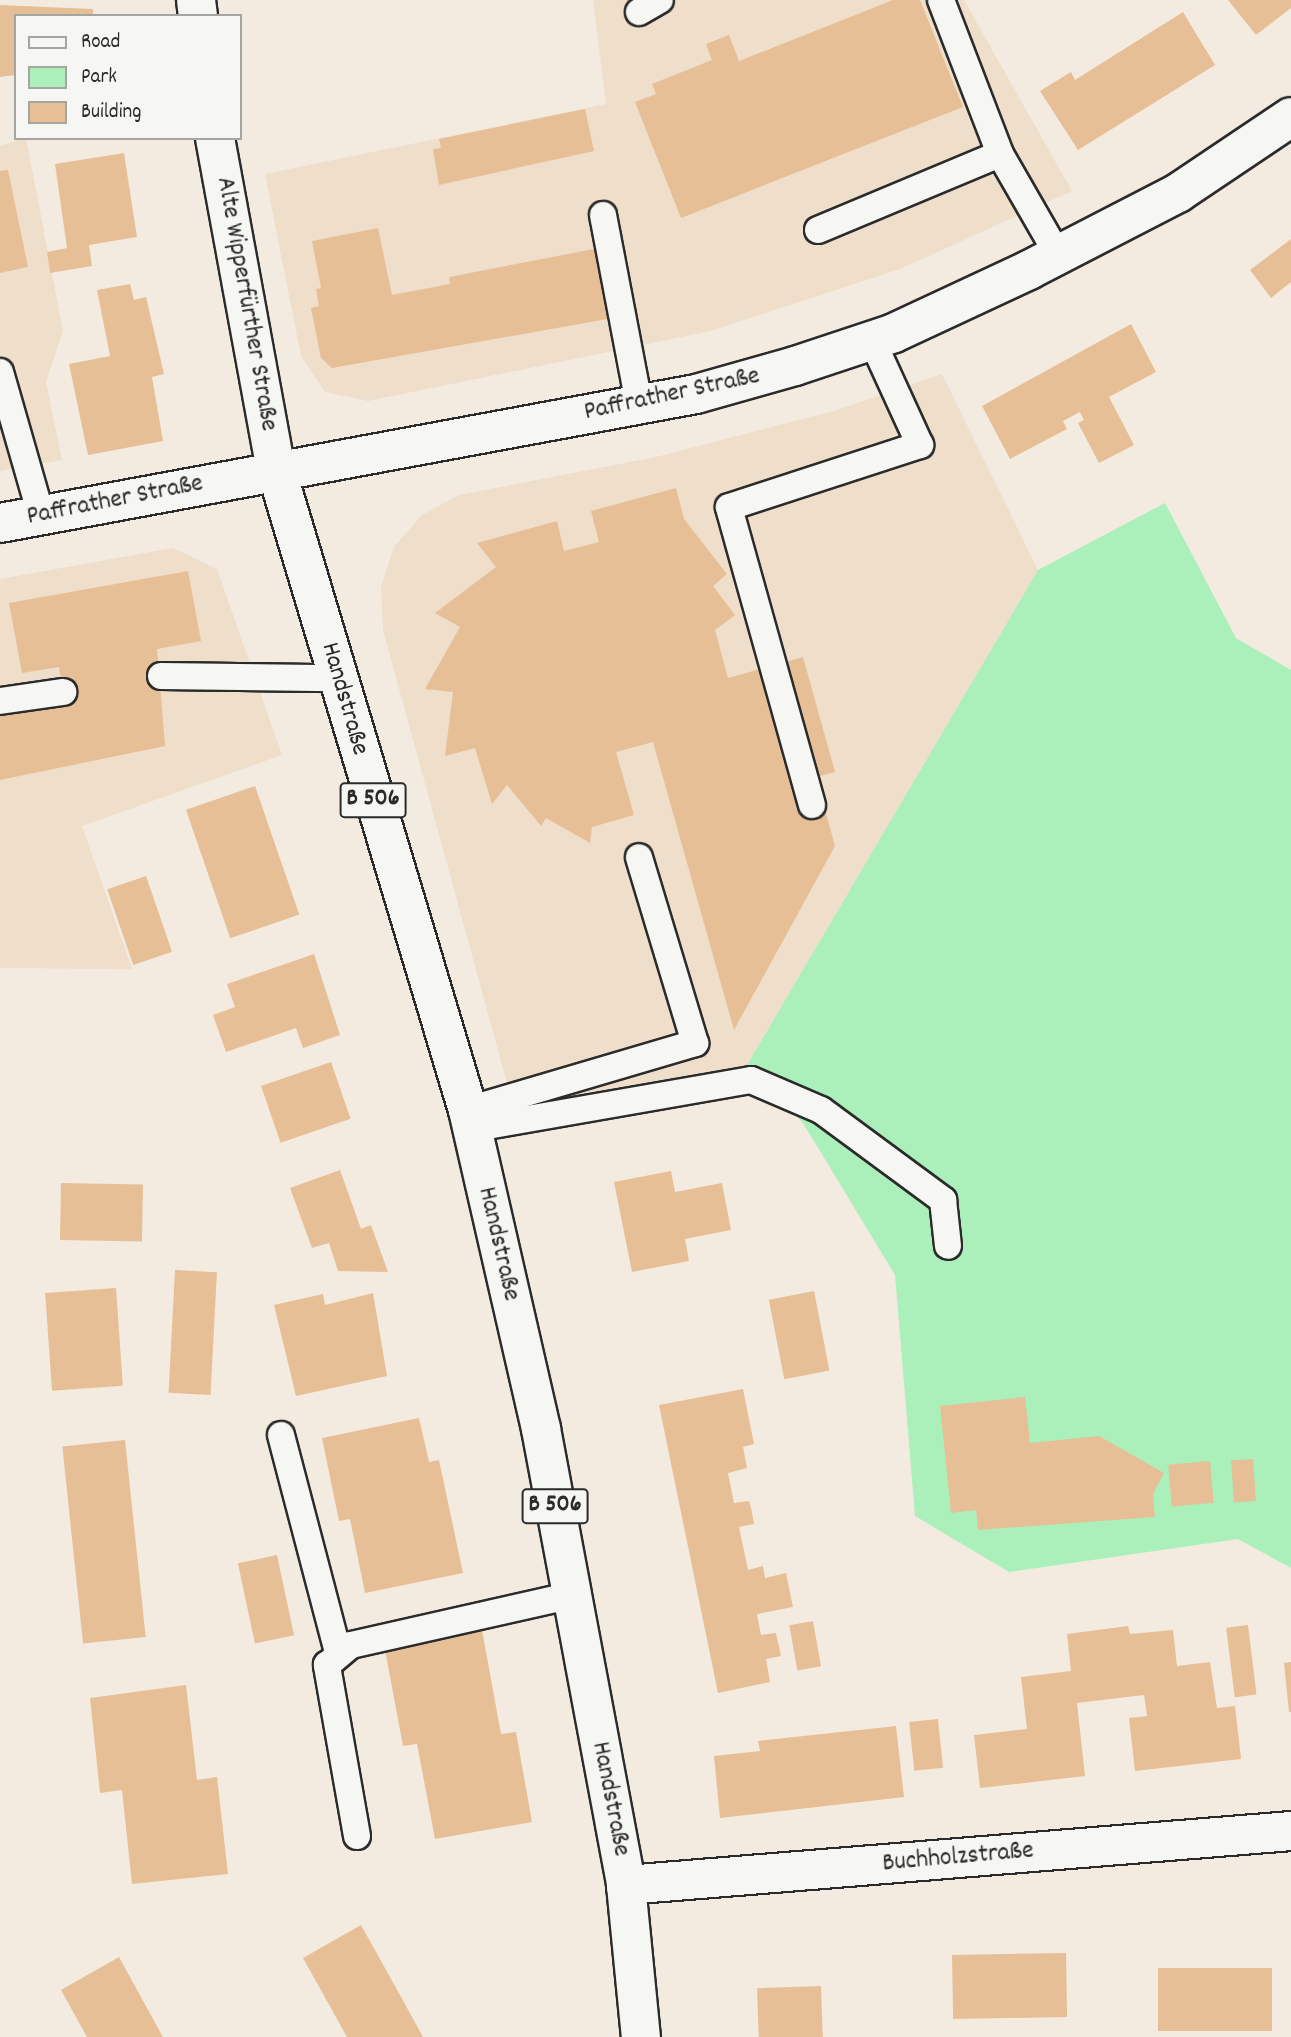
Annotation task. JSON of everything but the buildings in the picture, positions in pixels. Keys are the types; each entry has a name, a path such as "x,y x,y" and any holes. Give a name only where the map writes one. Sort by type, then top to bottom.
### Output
{"main road":[{"name":"Paffrather Straße","path":"0,523 276,469 696,394 872,340 1058,254 1178,193 1291,117"},
{"name":"Alte Wipperfürther Straße","path":"215,140 276,469"},
{"name":"Handstraße","path":"276,469 469,1120 541,1429 626,1885 641,2037"},
{"name":"Buchholzstraße","path":"626,1885 1291,1831"}],"lane":[{"path":"941,0 1000,154 1058,254"},
{"path":"818,230 1000,154"},
{"path":"603,215 639,404"},
{"path":"812,805 729,506 920,445 872,340"},
{"path":"0,372 41,515"},
{"path":"161,676 337,678"},
{"path":"0,701 63,692"},
{"path":"469,1120 695,1043 639,857"},
{"path":"469,1120 751,1080 821,1110 943,1200 948,1246"},
{"path":"281,1435 338,1653"},
{"path":"356,1836 325,1681 327,1665 338,1653 351,1645 572,1595"}],"shaded area":[{"path":"593,0 964,0 1072,191 900,269 711,331 368,401 325,392 301,356 265,174 606,104"},
{"path":"26,140 63,331 46,382 62,460 0,471 0,146"},
{"path":"942,374 1038,570 747,1065 516,1116 383,630 381,587 394,547 422,515 459,495 656,457 834,411"},
{"path":"173,548 217,569 282,755 82,826 132,969 0,968 0,579"}],"green space":[{"path":"1165,503 1236,638 1291,670 1291,1568 1238,1539 1009,1572 915,1516 895,1275 803,1123 747,1065 1038,570"}]}
